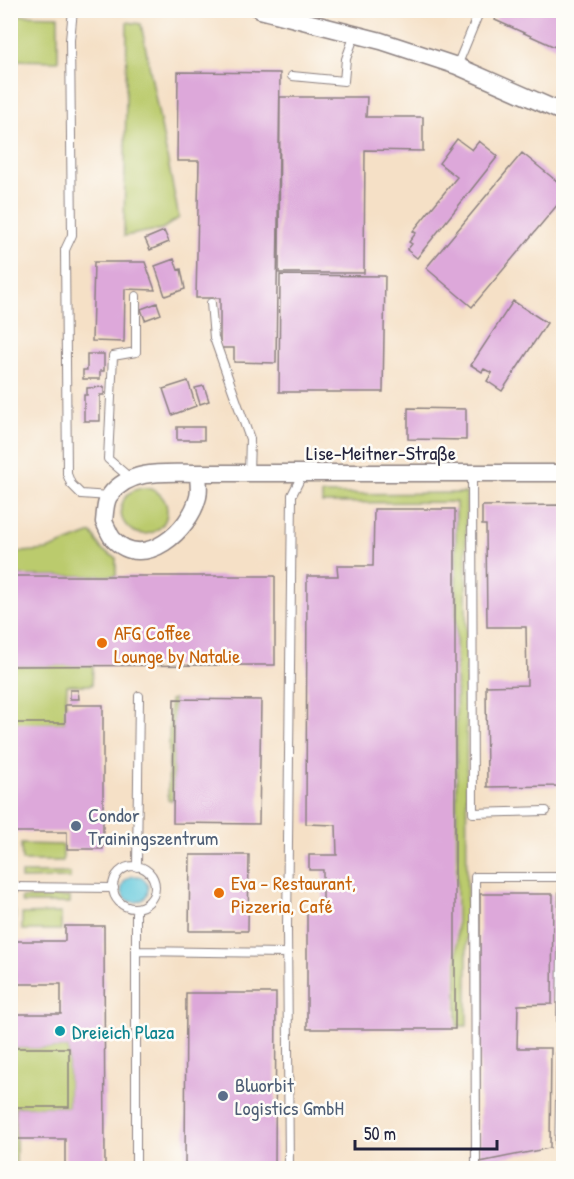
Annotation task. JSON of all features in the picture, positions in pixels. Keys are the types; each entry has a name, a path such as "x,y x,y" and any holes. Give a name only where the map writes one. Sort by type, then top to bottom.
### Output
{"street":[{"path":"260,10 298,15 457,66 564,113"},
{"name":"Lise-Meitner-Straße","path":"130,478 157,473 564,473"},
{"path":"130,478 109,496 104,522 113,538 128,549 150,550 168,542 187,520 198,497 198,473"}],"lane":[{"path":"73,10 70,40 72,235 65,250 67,474 71,484 81,494 109,496"},
{"path":"457,66 480,10"},
{"path":"292,76 344,81 346,59 355,34"},
{"path":"130,478 108,459 113,357 136,352 136,296"},
{"path":"211,303 214,338 250,439 249,473"},
{"path":"288,1168 292,495 303,473"},
{"path":"472,473 473,813 546,811"},
{"path":"137,867 139,696"},
{"path":"130,867 137,867 149,873 155,885 152,898 147,904 136,908 122,904 114,888 118,875 130,867"},
{"path":"476,1168 475,877 563,877 559,1168"},
{"path":"10,887 114,888"},
{"path":"136,908 136,1168"},
{"path":"136,951 288,953"}],"green space":[{"path":"11,15 58,16 58,61 11,60"},
{"path":"127,22 141,24 179,218 162,229 124,236"},
{"path":"144,488 160,495 167,511 160,527 144,534 128,527 121,511 128,495"},
{"path":"466,493 467,1026 457,1026 456,502 322,503 322,494"},
{"path":"92,533 102,550 116,558 116,576 11,576 10,553 47,550"},
{"path":"93,665 92,685 67,685 65,723 12,724 11,823 11,666"},
{"path":"174,699 173,800 168,800 170,700"},
{"path":"21,844 63,845 63,861 22,861"},
{"path":"21,873 70,873 70,878 21,879"},
{"path":"70,897 70,903 22,903 21,898"},
{"path":"10,911 15,911 15,1048 69,1048 69,1107 16,1107 16,1168 11,1168"},
{"path":"61,913 61,930 22,930 22,914"}],"water":[{"path":"135,876 144,880 148,889 144,898 135,902 126,898 122,889 126,880"}],"building":[{"path":"499,10 564,10 564,51 495,20"},
{"path":"178,72 280,73 276,363 234,362 234,348 220,348 220,298 196,298 199,161 177,161"},
{"path":"280,97 367,97 366,117 423,117 423,151 365,150 364,273 279,273"},
{"path":"457,139 472,150 479,141 498,156 417,258 407,250 412,244 409,242 416,233 413,231 457,177 439,163"},
{"path":"522,153 564,187 564,197 472,307 426,268"},
{"path":"164,231 169,242 150,250 145,239"},
{"path":"174,259 178,270 181,269 185,289 165,296 155,266"},
{"path":"94,262 145,262 155,290 125,289 124,342 92,341"},
{"path":"280,275 385,276 383,392 279,392"},
{"path":"513,301 547,323 502,391 487,381 492,373 484,369 482,372 471,365"},
{"path":"157,303 161,314 145,320 141,309"},
{"path":"87,354 104,354 104,371 100,371 100,379 83,379 83,370 87,370"},
{"path":"188,381 196,406 172,415 163,389"},
{"path":"204,386 209,401 200,404 195,388"},
{"path":"104,387 104,395 100,395 100,421 84,421 84,395 87,395 87,388"},
{"path":"408,408 466,409 466,440 408,439"},
{"path":"177,427 204,427 204,440 177,440"},
{"path":"564,505 564,786 487,787 486,686 527,685 526,627 487,627 486,525 482,525 482,506"},
{"path":"374,509 455,509 455,1029 307,1029 307,912 323,912 323,870 309,870 309,855 337,855 336,825 306,824 307,576 338,576 337,566 373,566"},
{"path":"10,576 275,576 275,665 10,666"},
{"path":"70,690 78,690 79,699 70,699"},
{"path":"174,699 261,700 259,824 173,823"},
{"path":"65,705 103,705 103,849 67,849 67,832 12,832 12,723 65,723"},
{"name":"Eva - Restaurant, Pizzeria, Café","path":"190,855 249,855 248,931 189,931"},
{"path":"480,894 553,894 552,1004 518,1005 517,1048 551,1048 550,1148 480,1162"},
{"name":"Dreieich Plaza","path":"65,926 104,926 105,1168 65,1168 65,1139 16,1139 16,1107 69,1107 69,1048 15,1048 15,1014 61,1014 61,984 15,984 15,941 65,941"},
{"path":"186,993 276,993 275,1168 185,1168"}],"place":[{"name":"AFG Coffee Lounge by Natalie","path":"102,643"},
{"name":"Condor Trainingszentrum","path":"76,826"},
{"name":"Eva - Restaurant, Pizzeria, Café","path":"219,893"},
{"name":"Dreieich Plaza","path":"60,1031"},
{"name":"Bluorbit Logistics GmbH","path":"223,1096"}]}
